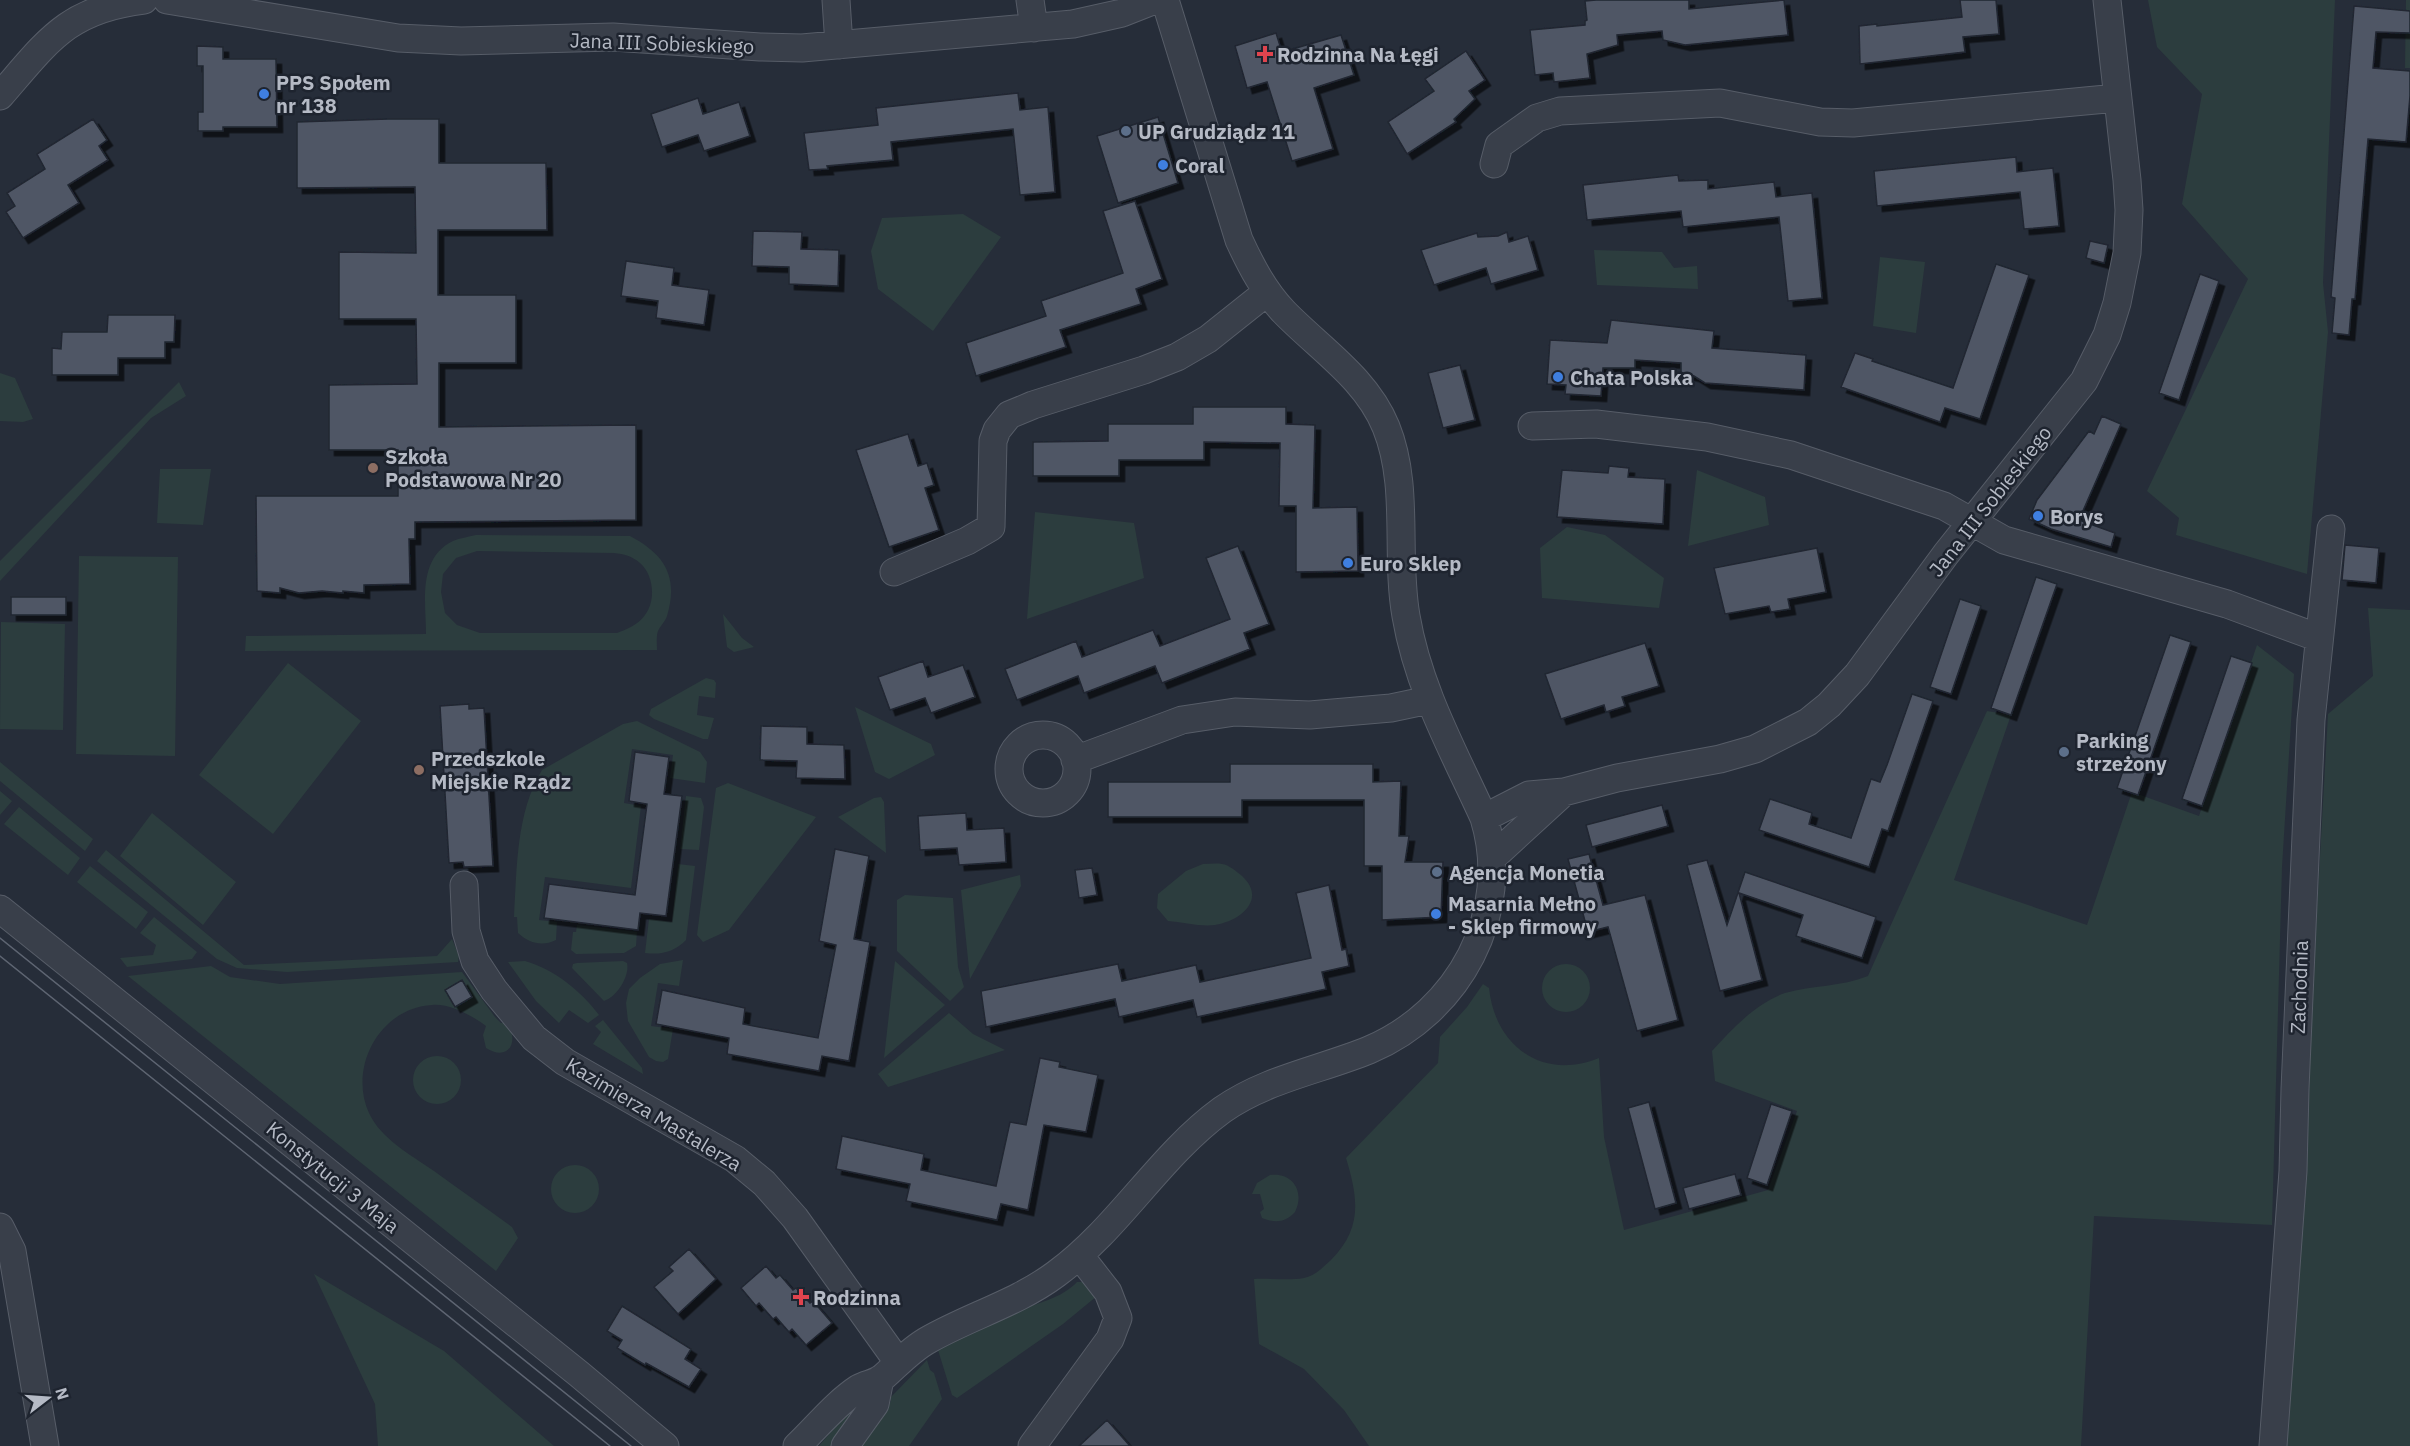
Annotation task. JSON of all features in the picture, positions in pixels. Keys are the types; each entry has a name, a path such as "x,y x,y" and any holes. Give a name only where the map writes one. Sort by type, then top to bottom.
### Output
{"street":[{"path":"0,96 49,40 93,5 144,0"},
{"name":"Jana III Sobieskiego","path":"167,0 398,38 461,40 613,37 802,48 1073,24 1122,13 1155,0"},
{"path":"836,0 839,45"},
{"path":"1030,0 1034,28"},
{"path":"797,1446 860,1388 889,1370 926,1341 1022,1296 1080,1256 1179,1148 1223,1110 1271,1083 1336,1062 1392,1039 1418,1020 1442,999 1459,977 1482,935 1492,884 1490,838 1484,818 1429,700 1416,662 1401,580 1399,490 1395,458 1386,427 1370,398 1337,360 1285,312 1267,292 1239,240 1165,0"},
{"name":"Jana III Sobieskiego","path":"1484,818 1529,795 1564,792 1617,778 1720,759 1755,750 1808,722 1829,705 1857,675 1973,521 2084,381 2107,335 2117,303 2127,254 2129,210 2107,0"},
{"path":"1494,164 1499,145 1536,118 1560,111 1720,104 1820,122 1844,124 2117,98"},
{"path":"894,572 967,541 991,527 993,441 996,430 1009,415 1177,357 1208,339 1267,292"},
{"path":"1533,426 1596,424 1707,437 1791,455 1944,506 2004,540 2227,604 2319,638"},
{"name":"Zachodnia","path":"2273,1446 2293,1170 2304,848 2311,720 2331,530"},
{"path":"1075,760 1182,720 1235,712 1310,715 1391,708 1429,700"},
{"name":"Jana III Sobieskiego","path":"1492,858 1564,792"},
{"path":"1484,818 1524,828"},
{"name":"Kazimierza Mastalerza","path":"464,885 466,931 476,961 494,990 534,1038 565,1062 735,1159 764,1183 795,1218 889,1370"},
{"name":"Konstytucji 3 Maja","path":"0,909 667,1445"},
{"path":"0,1227 12,1251 45,1446"},
{"path":"1032,1446 1110,1339 1118,1318 1108,1292 1080,1256"},
{"path":"845,1446 875,1404 889,1370"}],"shaded area":[{"path":"2148,0 2335,0 2323,283 2328,332 2307,574 2176,535 2179,518 2147,491 2248,279 2182,204 2202,94 2157,47"},
{"path":"2406,0 2410,0 2410,68 2405,68"},
{"path":"963,214 1001,237 933,331 878,289 871,251 882,218"},
{"path":"1594,250 1662,252 1674,268 1697,266 1698,289 1597,285"},
{"path":"1880,257 1925,262 1916,333 1873,326"},
{"path":"0,373 15,378 33,419 23,422 0,421"},
{"path":"179,382 186,396 151,418 0,581 0,561"},
{"path":"160,469 211,469 203,525 157,523"},
{"path":"1697,470 1765,497 1769,525 1688,546"},
{"path":"1035,512 1134,523 1144,578 1027,619"},
{"path":"1567,527 1605,535 1664,578 1659,608 1542,598 1540,548"},
{"path":"476,535 630,536 642,543 660,559 670,578 670,602 666,618 657,633 657,650 245,651 246,636 426,634 426,583 434,558 453,541","holes":["477,551 614,553 628,556 640,563 648,574 652,588 651,603 645,615 636,624 617,633 480,633 457,625 445,613 441,592 443,574 456,558"]},
{"path":"79,556 178,557 175,756 76,754"},
{"path":"2368,608 2410,610 2410,1446 2287,1446 2328,714 2373,676"},
{"path":"723,614 742,638 754,647 734,652 727,647"},
{"path":"1,622 65,624 63,730 0,729"},
{"path":"2257,645 2294,674 2282,867 2272,1225 2094,1216 2081,1446 1369,1446 1344,1410 1304,1369 1259,1344 1254,1279 1308,1277 1322,1268 1341,1248 1349,1236 1355,1212 1353,1186 1346,1158 1438,1063 1440,1037 1467,1007 1483,984 1489,988 1493,1009 1501,1027 1511,1042 1525,1053 1541,1061 1559,1065 1578,1064 1599,1058 1604,1137 1624,1230 1768,1190 1797,1111 1715,1081 1712,1051 1745,1017 1774,997 1795,990 1848,982 1868,976 1987,711 2011,715 1954,880 2087,925 2132,792 2199,816"},
{"path":"288,663 361,721 273,834 199,775"},
{"path":"706,678 716,683 715,698 699,696 697,715 714,718 708,739 703,739 649,715 651,709"},
{"path":"855,707 931,744 935,755 889,779 875,772"},
{"path":"637,721 700,752 707,762 705,783 670,778 673,755 632,749 624,803 641,806 631,888 545,877 539,920 557,922 556,940 536,943 527,939 518,933 517,917 514,917 519,841 533,787 542,770 623,724"},
{"path":"0,762 93,839 85,851 0,781"},
{"path":"728,783 816,817 729,930 703,942 697,935 716,788"},
{"path":"0,791 12,801 0,815"},
{"path":"686,796 701,798 704,807 699,850 680,849"},
{"path":"881,797 884,802 886,853 838,817 874,798"},
{"path":"19,807 80,858 68,875 4,824"},
{"path":"152,813 236,882 203,925 120,856"},
{"path":"106,850 244,965 437,956 452,939 459,956 458,962 287,972 237,968 217,959 97,861"},
{"path":"678,864 695,866 686,940 667,952 645,953 649,919 672,922"},
{"path":"1203,864 1225,865 1242,876 1252,893 1248,908 1234,919 1215,925 1168,921 1157,908 1158,894 1186,871"},
{"path":"90,866 148,912 136,929 77,882"},
{"path":"1020,875 1021,886 970,979 961,890"},
{"path":"905,895 953,898 958,967 964,987 950,1001 897,951 897,900"},
{"path":"154,917 197,952 192,959 127,967 120,958 153,955 156,945 140,933"},
{"path":"577,925 637,932 636,946 624,953 576,954 571,950 573,932 576,932"},
{"path":"683,960 679,986 658,983 651,1026 673,1029 668,1059 663,1062 656,1061 649,1057 628,1021 626,1003 629,989 660,964"},
{"path":"525,961 546,969 566,982 599,1015 588,1023 569,1010 559,1023 536,1001 508,962"},
{"path":"623,961 627,963 624,980 618,991 604,1001 572,968 573,964 577,963"},
{"path":"895,961 945,1005 884,1058"},
{"path":"1566,964 1583,971 1590,988 1583,1005 1566,1012 1549,1005 1542,988 1549,971"},
{"path":"211,966 230,977 280,984 462,972 495,1017 501,1023 507,1023 512,1037 510,1048 500,1053 486,1048 483,1035 486,1026 460,1011 439,1005 414,1009 397,1017 384,1028 373,1043 366,1059 363,1077 364,1095 374,1122 389,1139 512,1227 518,1238 496,1271 128,976","holes":["462,980 472,997 455,1007 445,990"]},
{"path":"949,1013 973,1034 1005,1050 888,1087 878,1074"},
{"path":"603,1020 642,1068 643,1074 593,1044 601,1032 595,1026"},
{"path":"437,1056 454,1063 461,1080 454,1097 437,1104 420,1097 413,1080 420,1063"},
{"path":"570,1165 580,1165 595,1175 599,1189 598,1198 589,1209 580,1213 570,1213 555,1203 551,1194 551,1184 561,1169"},
{"path":"1270,1175 1278,1175 1291,1180 1298,1191 1298,1205 1295,1212 1284,1220 1271,1221 1262,1218 1260,1212 1264,1209 1260,1194 1252,1194 1257,1183"},
{"path":"314,1274 444,1351 554,1446 378,1446 375,1404"},
{"path":"1077,1282 1084,1282 1097,1296 1063,1324 957,1398 952,1395 938,1350 993,1320 1056,1297"},
{"path":"927,1360 930,1370 934,1373 942,1399 909,1446 857,1446 891,1401 889,1399"},
{"path":"847,1413 853,1416 833,1446 819,1446"}],"building":[{"path":"1689,0 1689,9 1784,0 1788,35 1685,45 1663,40 1662,31 1617,35 1618,45 1587,54 1590,78 1554,82 1553,73 1535,75 1530,30 1585,25 1587,20 1585,1"},
{"path":"1960,0 1996,0 1999,34 1963,37 1965,52 1860,64 1859,26 1962,17"},
{"path":"2354,6 2410,11 2410,33 2376,32 2373,68 2410,71 2410,96 2406,142 2368,139 2355,299 2352,299 2349,335 2332,333 2335,298 2331,297"},
{"path":"1276,33 1282,52 1341,35 1354,75 1314,88 1333,149 1292,161 1267,82 1247,88 1235,46"},
{"path":"197,46 223,47 223,59 276,59 277,127 223,127 223,131 198,131 198,112 203,112 203,66 197,66"},
{"path":"1466,51 1485,80 1469,91 1475,99 1454,119 1456,122 1407,154 1388,122 1434,91 1425,79"},
{"path":"1018,93 1020,110 1048,107 1055,192 1020,195 1013,129 891,142 893,160 827,166 828,169 809,170 804,133 878,125 876,108"},
{"path":"698,98 703,114 739,102 750,136 704,151 698,135 662,147 651,114"},
{"path":"1158,117 1178,183 1118,203 1097,136"},
{"path":"93,119 107,140 99,146 108,160 68,185 79,203 23,238 6,212 15,206 7,193 45,169 37,154"},
{"path":"439,119 439,163 546,163 547,230 438,230 438,295 516,295 516,363 439,363 439,427 636,425 636,520 415,522 415,539 409,539 410,584 364,585 364,593 322,591 299,593 280,588 280,593 257,591 256,496 398,496 398,450 329,450 329,385 417,384 416,319 339,319 339,252 416,253 415,187 297,188 297,122"},
{"path":"2016,157 2017,172 2053,168 2059,226 2024,229 2020,192 1877,206 1874,171"},
{"path":"1678,175 1679,181 1708,180 1708,189 1774,182 1776,197 1812,193 1822,298 1788,301 1779,217 1683,227 1681,211 1587,220 1583,185"},
{"path":"1135,201 1162,279 1136,289 1141,304 1060,330 1066,347 976,376 966,343 1046,316 1041,301 1123,273 1103,211"},
{"path":"753,231 802,232 801,249 839,250 838,286 789,284 789,267 752,266"},
{"path":"1507,232 1509,242 1528,236 1538,270 1491,284 1486,268 1434,285 1421,250 1477,233 1478,237 1498,236"},
{"path":"2090,241 2108,245 2104,263 2086,258"},
{"path":"626,261 674,268 672,285 709,290 704,325 656,318 658,301 621,296"},
{"path":"1996,264 2029,275 1980,419 1945,408 1940,422 1841,387 1855,353 1873,359 1872,361 1953,388"},
{"path":"2200,274 2219,281 2179,400 2159,393"},
{"path":"108,315 175,315 174,342 165,342 165,358 118,358 118,375 52,375 52,348 61,349 62,332 107,332"},
{"path":"1611,320 1714,331 1712,348 1806,355 1804,390 1705,383 1694,376 1681,373 1681,363 1635,360 1635,368 1603,368 1601,396 1565,394 1566,385 1547,384 1550,340 1607,343"},
{"path":"1460,365 1475,420 1443,428 1428,373"},
{"path":"1193,407 1286,407 1286,424 1315,425 1313,508 1357,507 1358,571 1296,572 1296,506 1279,506 1280,443 1204,442 1204,460 1119,460 1119,476 1033,476 1033,442 1108,441 1108,424 1193,424"},
{"path":"2102,416 2121,424 2079,520 2115,533 2111,547 2051,529 2029,519 2037,500 2089,431 2094,434"},
{"path":"908,434 918,466 927,463 934,485 925,488 939,530 889,547 856,450"},
{"path":"1609,466 1629,468 1628,477 1665,479 1663,524 1557,517 1562,470 1608,473"},
{"path":"2345,545 2379,548 2376,583 2342,580"},
{"path":"1238,546 1269,624 1244,633 1250,649 1162,683 1155,666 1084,693 1078,676 1017,700 1005,669 1076,641 1082,657 1153,630 1160,646 1230,619 1206,558"},
{"path":"1817,548 1826,592 1788,599 1790,609 1771,612 1769,606 1725,614 1714,568"},
{"path":"2036,577 2057,584 2011,715 1991,708"},
{"path":"11,597 66,597 66,615 11,615"},
{"path":"1960,599 1981,606 1951,694 1930,687"},
{"path":"2170,635 2191,642 2138,795 2117,788"},
{"path":"1645,643 1659,686 1622,697 1625,706 1606,712 1604,705 1561,719 1545,674"},
{"path":"2231,656 2252,663 2202,806 2182,799"},
{"path":"923,661 928,677 963,665 975,697 931,713 925,698 890,710 878,677"},
{"path":"1912,694 1933,701 1888,831 1882,829 1869,867 1759,830 1770,799 1812,813 1809,824 1851,838 1871,779 1880,782"},
{"path":"469,704 469,709 484,708 493,866 464,867 463,862 449,863 440,706"},
{"path":"761,726 807,727 807,744 844,745 845,779 796,778 797,761 760,760"},
{"path":"635,752 669,757 664,794 682,796 666,916 640,913 638,930 544,918 549,884 635,895 647,804 629,801"},
{"path":"1230,764 1373,764 1373,782 1401,781 1399,836 1409,836 1405,862 1443,862 1441,917 1382,920 1382,866 1364,866 1364,800 1242,800 1242,817 1108,817 1108,782 1230,782"},
{"path":"1662,805 1668,826 1592,847 1586,825"},
{"path":"966,813 967,830 1004,828 1006,862 959,865 957,848 920,850 918,816"},
{"path":"835,849 869,856 854,939 870,942 849,1061 822,1056 819,1071 727,1054 729,1038 656,1024 662,990 745,1008 743,1024 818,1038 836,945 819,941"},
{"path":"1589,854 1603,905 1645,895 1678,1020 1637,1031 1608,927 1588,932 1568,859"},
{"path":"1707,860 1727,925 1745,872 1876,917 1862,958 1796,936 1803,915 1739,893 1762,980 1720,991 1687,865"},
{"path":"1092,868 1097,895 1079,898 1075,870"},
{"path":"1329,885 1342,950 1346,949 1349,966 1322,972 1326,989 1197,1017 1193,1000 1119,1017 1115,999 986,1027 981,991 1118,964 1122,981 1196,965 1200,982 1311,958 1296,893"},
{"path":"462,980 472,997 455,1007 445,990"},
{"path":"1040,1058 1060,1062 1059,1067 1098,1075 1086,1132 1044,1125 1028,1210 1001,1204 997,1220 906,1201 910,1184 836,1169 842,1136 924,1154 921,1170 996,1186 1010,1122 1026,1125"},
{"path":"1649,1102 1676,1203 1655,1209 1628,1108"},
{"path":"1771,1104 1792,1111 1767,1185 1747,1178"},
{"path":"1735,1174 1741,1195 1689,1209 1683,1188"},
{"path":"689,1249 716,1279 678,1314 654,1287 673,1271 669,1267"},
{"path":"766,1266 776,1278 780,1275 793,1290 796,1288 810,1303 813,1301 832,1323 806,1345 792,1329 789,1332 776,1317 773,1319 759,1303 756,1306 741,1288"},
{"path":"622,1306 691,1349 685,1359 701,1369 689,1387 617,1348 622,1340 607,1331"},
{"path":"1107,1420 1130,1446 1079,1446"}],"tram line":[{"path":"0,938 631,1446"},
{"path":"0,956 610,1446"}],"place":[{"name":"Rodzinna Na Łęgi","path":"1265,54"},
{"name":"PPS Społem nr 138","path":"264,94"},
{"name":"UP Grudziądz 11","path":"1126,131"},
{"name":"Coral","path":"1163,165"},
{"name":"Chata Polska","path":"1558,377"},
{"name":"Szkoła Podstawowa Nr 20","path":"373,468"},
{"name":"Borys","path":"2038,516"},
{"name":"Euro Sklep","path":"1348,563"},
{"name":"Parking strzeżony","path":"2064,752"},
{"name":"Przedszkole Miejskie Rządz","path":"419,770"},
{"name":"Agencja Monetia","path":"1437,872"},
{"name":"Masarnia Mełno - Sklep firmowy","path":"1436,914"},
{"name":"Rodzinna","path":"801,1297"}]}
